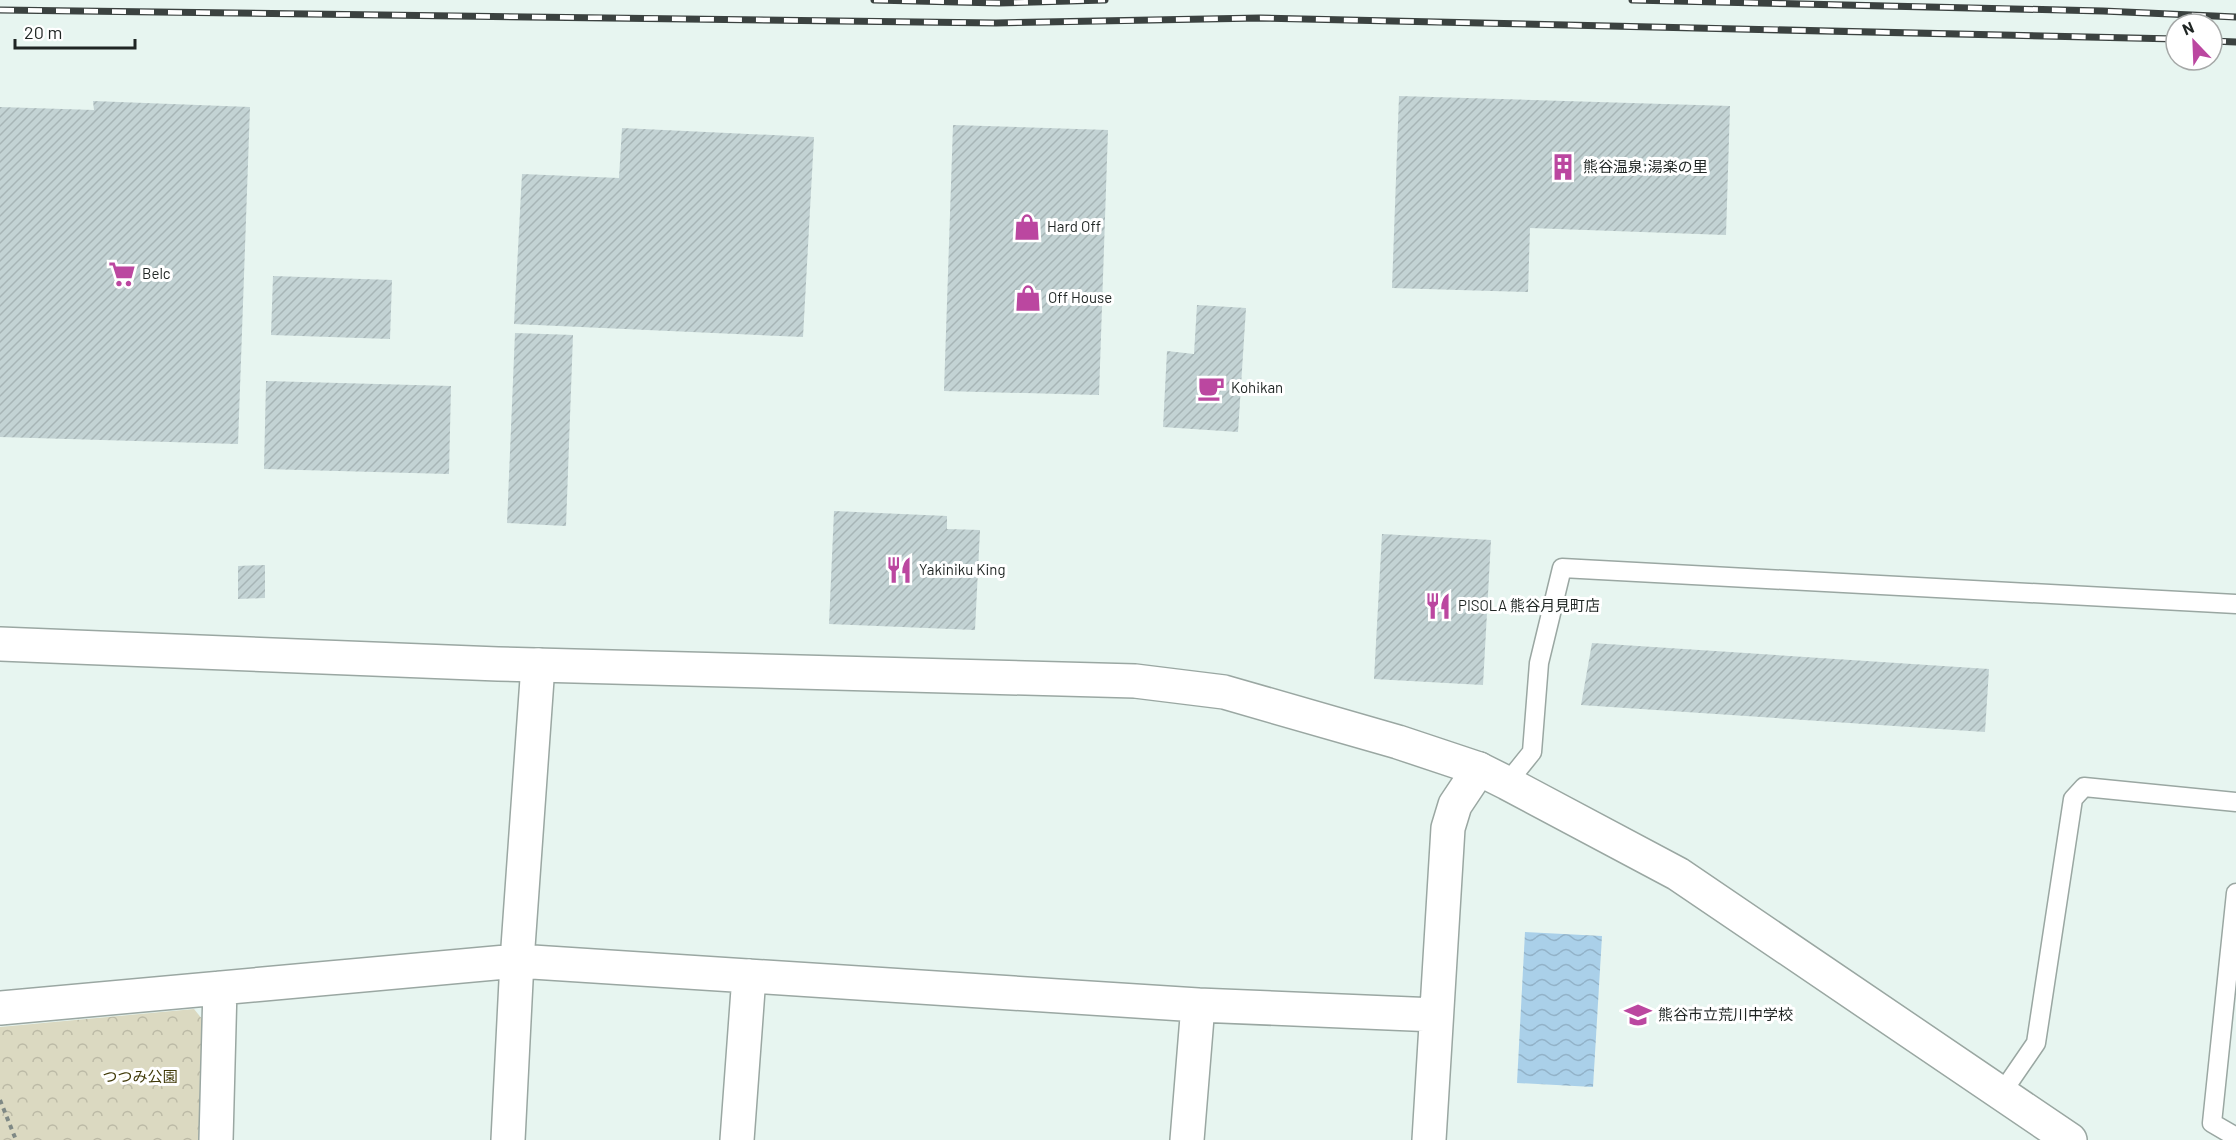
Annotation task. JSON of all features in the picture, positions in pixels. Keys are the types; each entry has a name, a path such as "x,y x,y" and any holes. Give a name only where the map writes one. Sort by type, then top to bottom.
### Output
{"street":[{"path":"0,644 538,665 1135,681 1224,692 1334,723 1493,776 1678,874 2070,1140"},
{"path":"508,1140 517,961 538,665"},
{"path":"1429,1140 1448,828 1455,805 1493,776"},
{"path":"0,1008 517,961 1198,1005 1436,1015"},
{"path":"737,1140 749,976"},
{"path":"216,1140 220,988"},
{"path":"1187,1140 1198,1005"}],"lane":[{"path":"1493,776 1532,752 1539,663 1562,568 2236,604"},
{"path":"2001,1094 2036,1043 2073,799 2084,787 2236,802"},
{"path":"2236,893 2212,1123 2236,1137"}],"path":[{"path":"0,1100 16,1140"}],"green space":[{"name":"つつみ公園","path":"194,1009 207,1025 200,1140 0,1140 0,1027"}],"water":[{"path":"1525,932 1602,936 1593,1087 1517,1083"}],"building":[{"name":"熊谷温泉;湯楽の里","path":"1399,96 1730,106 1726,235 1530,228 1528,292 1392,288"},
{"name":"Belc","path":"93,101 250,107 238,444 0,437 0,107 94,110"},
{"path":"953,125 1108,130 1099,395 944,391"},
{"path":"622,128 814,137 803,337 514,324 522,174 619,178"},
{"path":"273,276 392,280 390,339 271,335"},
{"path":"1197,305 1246,308 1238,432 1163,427 1167,351 1194,354"},
{"path":"515,333 573,335 566,526 507,523"},
{"path":"266,381 451,386 449,474 264,469"},
{"path":"834,511 947,516 947,529 980,530 975,630 829,624"},
{"path":"1382,534 1491,540 1483,685 1374,679"},
{"path":"265,565 265,598 238,599 238,566"},
{"path":"1592,643 1989,669 1985,732 1581,705"}],"railway":[{"path":"874,0 999,3 1105,0"},
{"path":"1632,0 2103,11 2236,17"},
{"path":"0,10 996,23 1260,18 2164,39"},
{"path":"2224,42 2236,42"}],"place":[{"name":"熊谷温泉;湯楽の里","path":"1563,167"},
{"name":"Hard Off","path":"1027,227"},
{"name":"Belc","path":"122,274"},
{"name":"Off House","path":"1028,298"},
{"name":"Kohikan","path":"1211,388"},
{"name":"Yakiniku King","path":"899,570"},
{"name":"PISOLA 熊谷月見町店","path":"1438,606"},
{"name":"熊谷市立荒川中学校","path":"1638,1015"}]}
